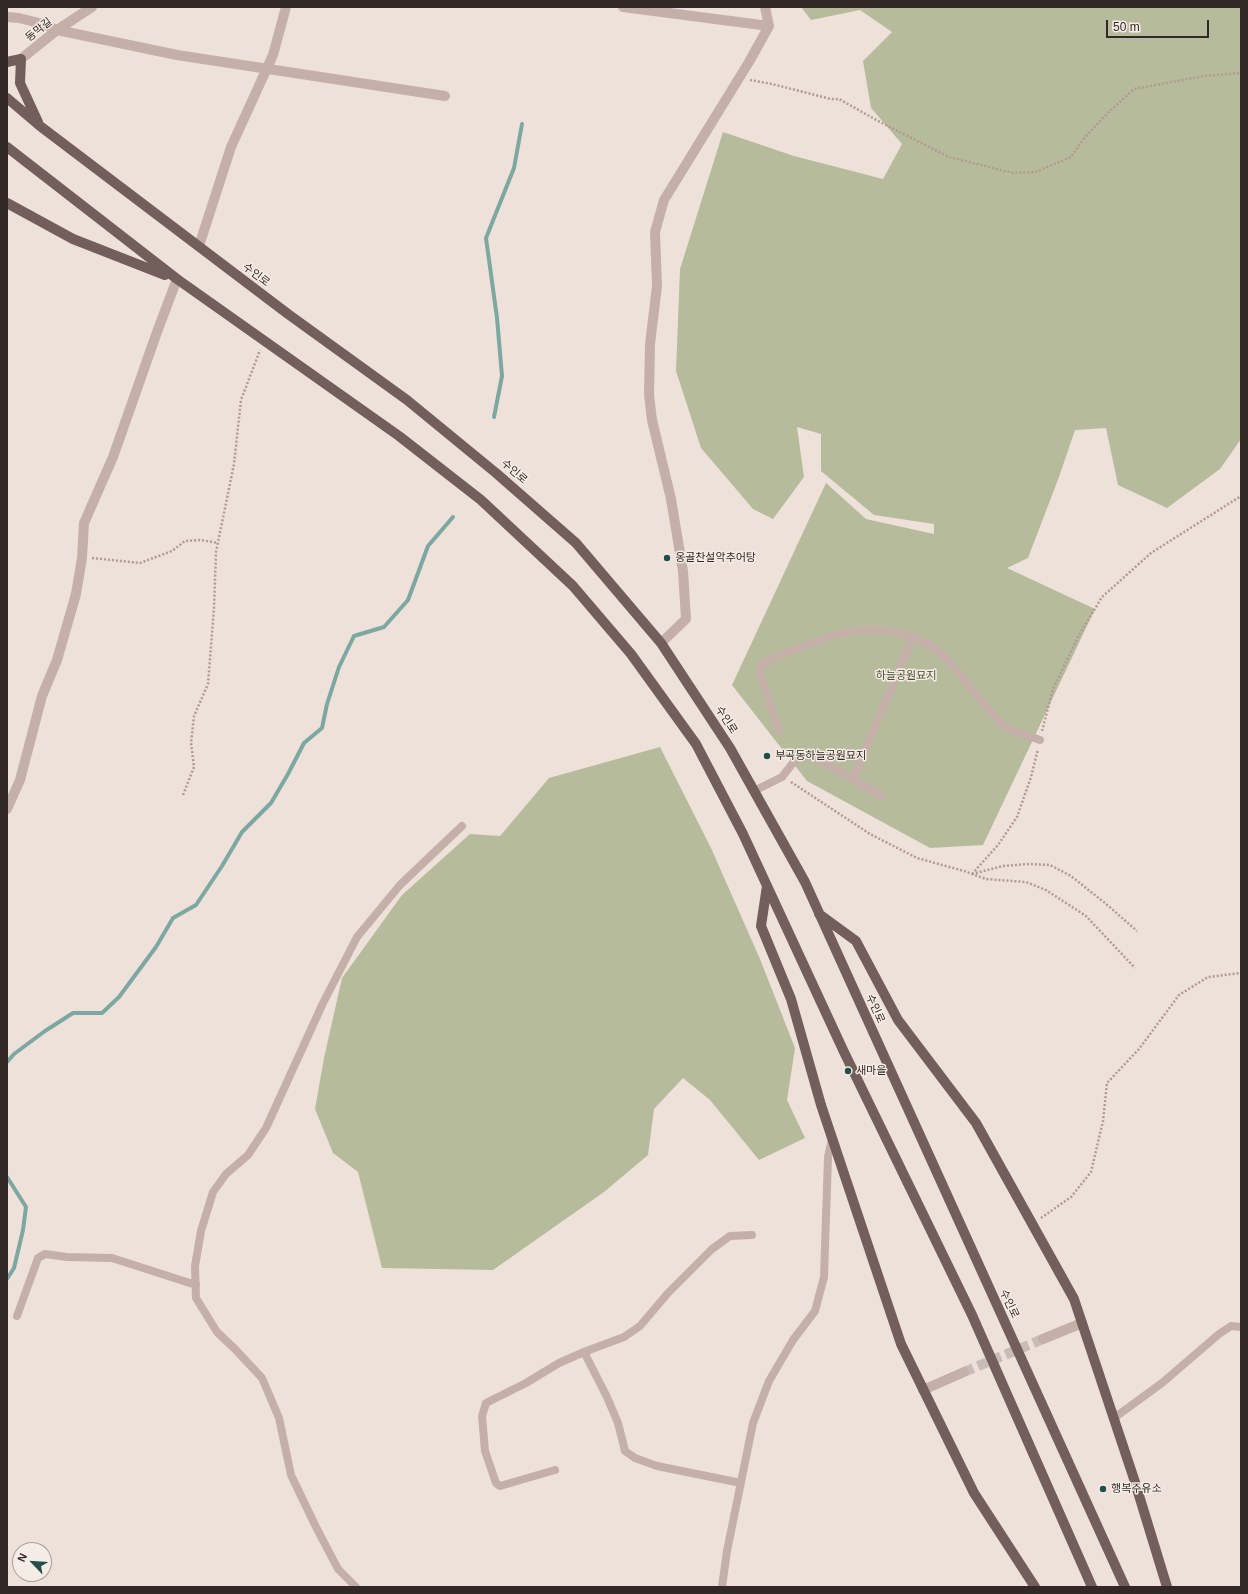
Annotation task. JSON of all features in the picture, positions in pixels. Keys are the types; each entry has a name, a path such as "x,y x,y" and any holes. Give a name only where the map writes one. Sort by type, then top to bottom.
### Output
{"main road":[{"path":"7,62 21,59 20,83 40,126"},
{"name":"수인로","path":"7,98 40,126 288,314 407,400 496,473 576,543 661,643 730,748 805,882 1125,1587"},
{"path":"7,147 177,279 399,436 480,500 573,586 631,654 696,744 743,834 844,1052 972,1315 1092,1587"},
{"path":"7,203 73,239 177,279"},
{"path":"767,886 762,926 791,999 821,1105 901,1344 974,1493 1035,1587"},
{"path":"819,914 856,941 898,1020 976,1123 1074,1299 1134,1479 1167,1587"}],"street":[{"name":"동막길","path":"21,59 57,30 92,7"},
{"path":"199,246 231,147 273,55 286,7"},
{"path":"623,7 769,26"},
{"path":"661,643 686,619 683,572 671,500 652,420 649,395 650,344 657,286 655,232 664,200 769,26 765,7"},
{"path":"7,17 19,18 57,30 177,55 445,96"},
{"path":"7,809 20,780 42,696 57,660 76,594 82,558 84,523 113,457 177,279"},
{"path":"1043,1339 1082,1323"},
{"path":"923,1390 964,1372"}],"lane":[{"path":"779,730 761,681 761,667 765,662 832,636 854,631 874,630 892,631 913,637 933,647 951,664 1000,722 1010,729 1040,740"},
{"path":"853,779 913,637"},
{"path":"754,791 782,777 796,759 808,756 827,764 882,796"},
{"path":"356,1587 338,1569 291,1475 279,1418 262,1378 217,1332 196,1298 195,1266 201,1231 213,1192 226,1174 248,1155 266,1128 323,1003 357,937 400,885 462,826"},
{"path":"722,1587 727,1551 753,1423 769,1381 794,1340 815,1311 824,1277 828,1157 832,1139"},
{"path":"555,1470 500,1486 496,1483 485,1451 482,1416 486,1403 526,1383 559,1363 624,1337 640,1326 668,1292 712,1249 730,1236 752,1235"},
{"path":"17,1316 38,1258 45,1254 67,1257 112,1258 196,1285"},
{"path":"1114,1418 1162,1383 1219,1334 1231,1326 1241,1328"},
{"path":"584,1352 607,1397 618,1423 625,1451 635,1458 657,1466 741,1483"}],"path":[{"path":"739,78 772,84 831,99 839,99 880,122 949,157 1013,173 1035,172 1071,157 1108,112 1134,89 1204,76 1241,73"},
{"path":"183,795 194,767 191,744 194,716 208,684 214,608 216,552 234,464 240,400 264,341"},
{"path":"972,874 998,845 1017,817 1031,777 1053,689 1078,637 1102,597 1152,553 1241,496"},
{"path":"82,558 140,563 172,551 185,541 201,540 218,543"},
{"path":"782,777 806,791 870,834 917,858 986,879 1026,882 1046,890 1086,916 1135,968"},
{"path":"972,874 1002,866 1029,864 1050,865 1071,876 1137,931"},
{"path":"1032,1224 1072,1197 1091,1172 1102,1121 1107,1084 1139,1049 1179,995 1208,977 1241,973"}],"green space":[{"name":"하늘공원묘지","path":"801,7 1241,7 1241,439 1220,469 1167,508 1118,485 1106,428 1075,430 1028,558 1007,568 1095,609 983,845 930,848 807,781 732,685 826,483 866,519 934,534 934,524 874,515 821,471 821,434 797,427 804,477 773,519 753,509 701,448 676,371 680,269 723,132 794,156 883,179 902,144 871,108 863,61 892,32 860,10 811,20"},
{"path":"660,747 711,848 760,959 795,1048 787,1100 805,1138 759,1160 710,1100 683,1078 654,1109 648,1155 604,1192 493,1270 382,1268 358,1172 333,1153 315,1109 324,1058 342,978 402,895 470,834 500,836 549,778"}],"waterway":[{"path":"494,417 502,376 497,318 486,238 514,168 522,124"},
{"path":"7,1062 14,1054 73,1013 102,1013 119,997 156,947 173,918 196,905 222,866 242,832 271,803 304,743 322,728 327,704 339,667 354,636 384,627 408,600 428,546 453,517"},
{"path":"7,1177 26,1207 23,1230 14,1268 7,1279"}],"tunnel":[{"path":"964,1372 1043,1339"}],"place":[{"name":"옹골찬설악추어탕","path":"667,558"},
{"name":"부곡동하늘공원묘지","path":"767,756"},
{"name":"새마을","path":"848,1071"},
{"name":"행복주유소","path":"1103,1489"}]}
